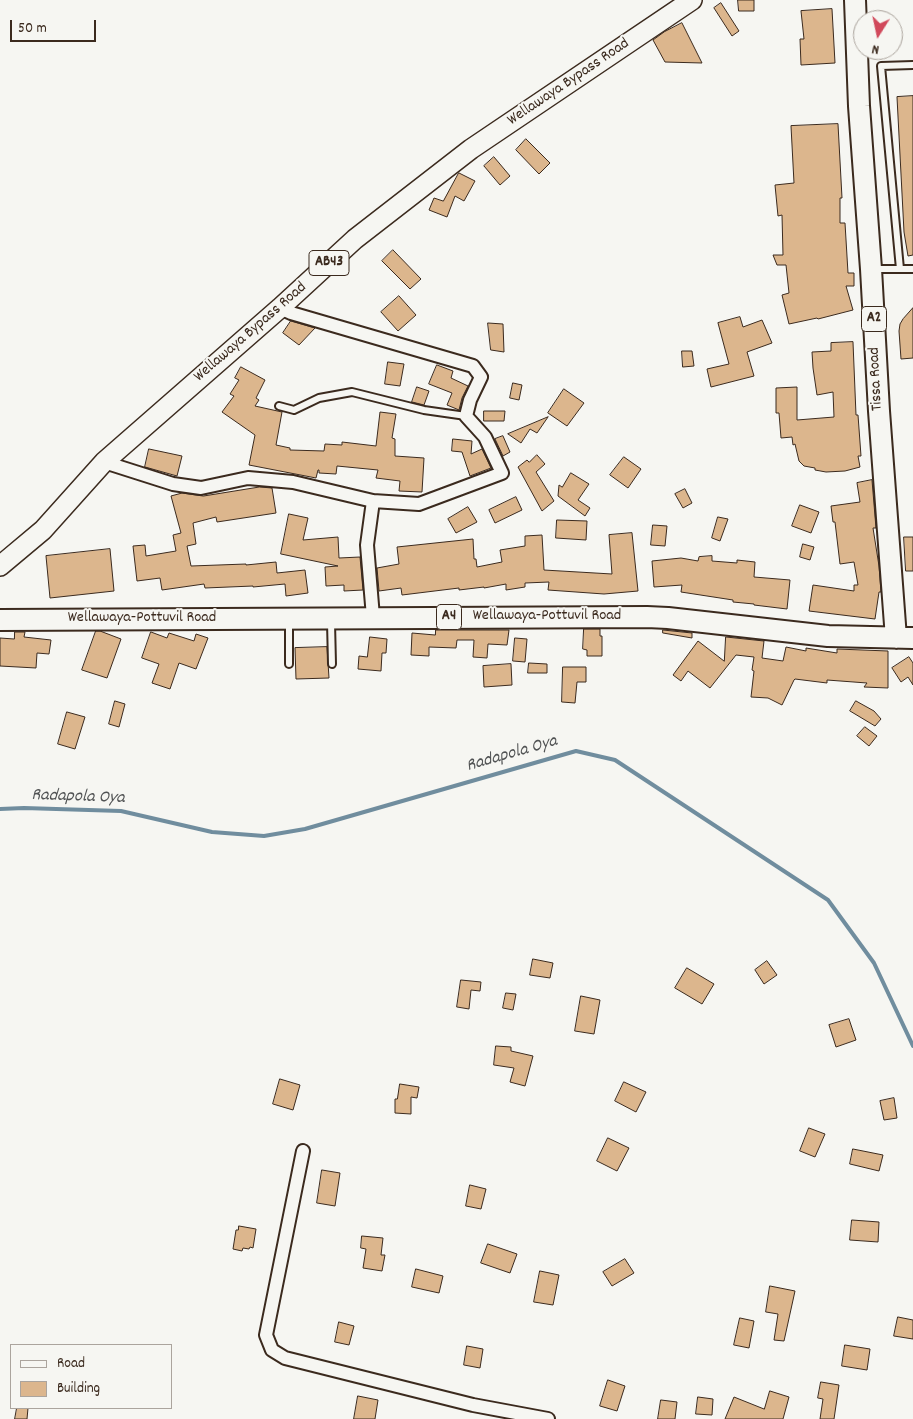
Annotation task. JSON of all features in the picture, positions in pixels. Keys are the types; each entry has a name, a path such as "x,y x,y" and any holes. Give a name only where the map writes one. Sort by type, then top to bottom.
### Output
{"highway":[{"name":"Tissa Road","path":"856,0 859,106 879,411 905,638"},
{"name":"Wellawaya-Pottuvil Road","path":"0,620 647,617 828,636 905,638"}],"main road":[{"name":"Wellawaya Bypass Road","path":"0,566 43,530 104,462 355,240 470,149 692,0"}],"street":[{"path":"104,462 173,484 201,488 248,478 293,482 373,501 418,504 502,474 484,437 466,416 470,400 482,377 474,366 291,313 280,308"},
{"path":"373,501 367,545 373,617"},
{"path":"303,1151 266,1335 272,1350 285,1358 473,1405 548,1419"}],"lane":[{"path":"900,269 882,66 913,65"},
{"path":"871,269 913,269"},
{"path":"279,406 294,410 319,398 352,392 424,410 466,416"},
{"path":"289,618 289,664"},
{"path":"331,618 332,664"}],"building":[{"path":"738,0 754,0 754,11 739,11"},
{"path":"721,3 739,31 732,36 714,8"},
{"path":"832,9 835,63 801,65 800,39 804,39 801,11"},
{"path":"682,23 702,63 665,62 653,40"},
{"path":"913,96 913,255 908,256 904,232 897,97"},
{"path":"838,124 842,198 840,198 840,223 845,223 848,273 854,273 854,286 846,286 853,310 789,324 782,295 789,293 786,265 777,265 773,255 783,255 782,215 778,216 775,185 794,183 791,126"},
{"path":"526,139 550,163 539,174 516,150"},
{"path":"494,157 510,176 500,185 484,166"},
{"path":"459,173 475,181 464,201 455,196 447,217 429,210 434,198 443,201"},
{"path":"393,250 421,279 410,289 382,261"},
{"path":"399,296 416,315 398,331 381,312"},
{"path":"913,308 913,358 901,359 900,324"},
{"path":"740,317 743,327 762,320 772,343 747,352 754,376 711,387 707,369 729,364 718,323"},
{"path":"291,321 315,328 299,345 283,333"},
{"path":"488,323 503,324 504,352 491,350"},
{"path":"853,342 856,415 858,415 861,456 858,456 860,467 845,471 826,472 815,470 815,468 804,466 799,461 792,437 781,438 779,413 776,413 776,388 797,387 797,420 834,417 833,392 817,395 812,352 831,351 831,343"},
{"path":"682,351 692,351 694,366 683,367"},
{"path":"388,362 404,364 400,386 385,384"},
{"path":"437,365 453,371 451,378 468,386 459,410 447,405 452,393 429,384"},
{"path":"241,367 265,380 256,398 259,400 255,406 282,412 276,445 290,448 290,450 324,451 325,444 342,445 342,442 376,446 380,412 396,414 392,438 395,439 395,456 424,458 422,492 399,491 400,481 376,478 378,470 337,466 336,474 319,473 318,470 316,478 249,465 255,435 222,412 234,396 230,394 239,380 235,378"},
{"path":"513,383 522,385 519,400 510,398"},
{"path":"417,387 429,391 424,405 412,402"},
{"path":"564,389 584,403 567,426 548,413"},
{"path":"484,411 505,411 504,421 484,421"},
{"path":"548,417 537,433 530,429 521,443 508,434"},
{"path":"503,436 510,452 503,456 495,439"},
{"path":"453,439 472,441 471,454 482,449 491,468 470,476 462,452 452,451"},
{"path":"149,449 182,456 177,476 145,467"},
{"path":"537,455 545,464 536,472 554,501 542,511 518,467 527,460 529,462"},
{"path":"624,457 641,469 628,488 610,475"},
{"path":"571,473 589,484 578,500 590,508 585,516 558,496 559,485 562,487"},
{"path":"872,480 876,528 873,528 881,592 879,592 875,619 809,611 813,585 854,591 854,585 858,585 854,562 840,564 831,506 860,502 857,483"},
{"path":"260,487 272,488 276,513 217,522 216,517 193,523 196,544 187,546 191,566 246,565 276,562 277,573 305,570 308,593 286,596 285,584 205,588 204,584 162,590 160,578 137,581 133,546 145,545 146,556 176,551 173,535 181,533 171,496 182,493 203,496"},
{"path":"685,489 692,503 683,508 675,494"},
{"path":"516,497 522,510 495,523 489,510"},
{"path":"800,505 819,512 811,533 792,526"},
{"path":"468,507 477,522 456,533 448,519"},
{"path":"289,514 308,518 303,540 338,537 339,558 360,557 363,590 344,591 344,585 326,586 325,567 338,566 281,554"},
{"path":"718,517 728,519 720,541 712,538"},
{"path":"557,520 587,521 586,540 556,538"},
{"path":"653,525 667,526 665,546 651,545"},
{"path":"632,533 638,591 604,594 548,590 549,582 525,583 525,587 506,590 506,584 484,588 459,590 459,588 402,595 401,588 379,591 377,568 399,564 397,547 473,539 474,559 476,559 477,567 502,562 500,550 525,546 525,536 542,535 544,570 612,574 609,535"},
{"path":"904,537 913,537 913,571 906,571"},
{"path":"803,544 814,547 810,560 800,557"},
{"path":"110,549 114,591 50,598 46,556"},
{"path":"712,556 712,561 737,563 737,560 755,562 754,577 790,580 787,609 733,602 733,600 681,592 682,585 654,587 652,561 681,558 698,561 699,557"},
{"path":"584,629 600,629 602,656 587,656 587,650 583,649"},
{"path":"436,630 509,630 507,645 488,644 487,658 473,657 474,640 457,640 456,648 429,647 429,656 411,655 412,633 435,635"},
{"path":"663,630 692,633 692,638 663,633"},
{"path":"96,631 121,639 107,678 82,670"},
{"path":"15,632 25,632 24,637 51,640 49,654 37,653 36,668 0,666 0,638 14,639"},
{"path":"151,632 167,638 169,633 194,641 196,634 208,638 196,669 179,663 170,689 152,683 159,664 142,658"},
{"path":"370,637 387,639 386,653 382,653 381,671 358,669 359,656 367,657"},
{"path":"726,637 764,641 762,658 783,661 786,647 806,651 806,648 837,653 837,649 888,651 888,688 864,687 867,683 827,680 827,683 795,679 782,705 768,698 751,697 754,657 736,655 710,688 688,671 681,681 673,675 698,641 724,661"},
{"path":"515,638 527,639 525,662 513,661"},
{"path":"327,647 329,678 296,679 295,648"},
{"path":"909,657 913,663 913,685 908,677 901,682 892,668"},
{"path":"529,663 547,664 547,673 528,673"},
{"path":"511,664 512,685 484,687 483,666"},
{"path":"563,667 586,667 586,682 577,682 575,703 562,702"},
{"path":"115,701 125,704 119,727 109,724"},
{"path":"856,701 874,711 881,719 875,726 850,711"},
{"path":"67,712 85,717 75,749 58,744"},
{"path":"865,727 877,736 869,746 857,736"},
{"path":"533,959 553,963 550,978 530,975"},
{"path":"767,961 777,975 764,984 755,970"},
{"path":"687,968 714,984 702,1004 675,988"},
{"path":"461,980 481,982 480,991 471,990 469,1009 457,1007"},
{"path":"506,993 516,994 513,1010 503,1008"},
{"path":"581,996 600,1000 594,1034 575,1031"},
{"path":"849,1019 856,1040 836,1047 829,1025"},
{"path":"496,1046 511,1047 511,1051 533,1056 525,1086 510,1082 514,1068 494,1065"},
{"path":"280,1079 300,1085 293,1110 273,1104"},
{"path":"624,1082 646,1092 636,1112 615,1101"},
{"path":"400,1084 419,1087 417,1098 411,1097 411,1114 395,1113 395,1099 397,1099"},
{"path":"894,1098 897,1118 884,1120 880,1101"},
{"path":"809,1128 825,1134 815,1157 800,1151"},
{"path":"608,1138 629,1148 617,1171 597,1161"},
{"path":"853,1149 883,1155 879,1171 850,1164"},
{"path":"322,1170 340,1173 335,1206 317,1203"},
{"path":"470,1185 486,1189 481,1209 466,1206"},
{"path":"852,1220 879,1222 878,1242 850,1240"},
{"path":"239,1226 256,1229 253,1248 243,1248 242,1251 233,1249 236,1230 238,1230"},
{"path":"362,1236 383,1238 381,1255 385,1255 382,1271 363,1268 366,1249 361,1248"},
{"path":"488,1244 517,1254 510,1273 481,1263"},
{"path":"625,1259 634,1273 612,1286 603,1272"},
{"path":"416,1269 443,1276 439,1293 412,1287"},
{"path":"540,1271 559,1275 553,1305 534,1302"},
{"path":"770,1286 795,1291 784,1341 774,1340 778,1314 766,1312"},
{"path":"898,1317 913,1320 913,1339 894,1336"},
{"path":"740,1318 754,1321 749,1348 734,1345"},
{"path":"339,1322 354,1326 349,1345 335,1342"},
{"path":"845,1345 870,1349 867,1370 842,1366"},
{"path":"467,1346 483,1349 480,1368 464,1365"},
{"path":"608,1380 625,1386 617,1411 600,1406"},
{"path":"821,1382 839,1385 834,1419 820,1419 823,1399 818,1398"},
{"path":"770,1391 789,1397 783,1419 725,1419 734,1397 764,1409"},
{"path":"358,1396 378,1400 375,1419 354,1419"},
{"path":"698,1397 713,1399 712,1415 696,1414"},
{"path":"661,1400 677,1402 675,1419 658,1419"},
{"path":"17,1409 28,1409 27,1419 15,1419"}],"waterway":[{"name":"Radapola Oya","path":"0,809 121,811 212,832 264,836 305,829 576,751 615,760 828,900 874,963 913,1046"}]}
